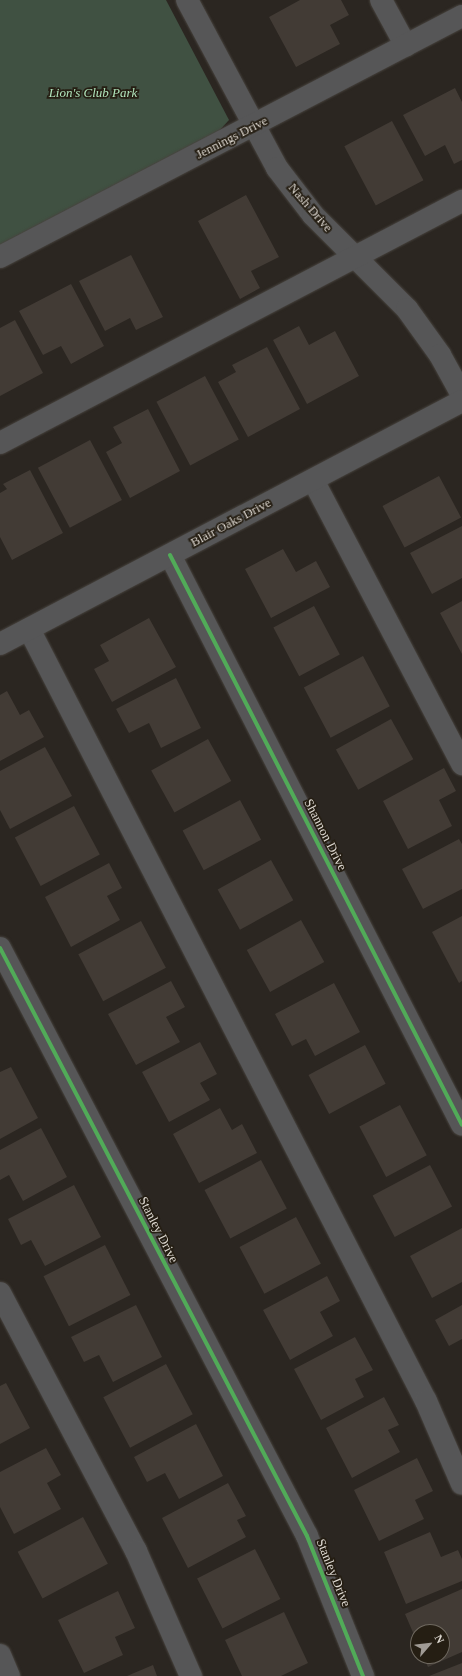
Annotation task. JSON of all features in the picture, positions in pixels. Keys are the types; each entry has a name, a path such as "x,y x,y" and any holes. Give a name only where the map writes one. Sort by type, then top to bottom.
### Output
{"street":[{"name":"Nash Drive","path":"187,0 277,168 313,215 406,309 440,355 462,395"},
{"path":"381,0 406,46"},
{"name":"Jennings Drive","path":"0,257 254,126 462,16"},
{"path":"0,443 462,201"},
{"name":"Blair Oaks Drive","path":"0,644 462,401"},
{"path":"313,480 462,764"},
{"name":"Shannon Drive","path":"170,555 462,1125"},
{"path":"29,629 426,1401 462,1484"},
{"name":"Stanley Drive","path":"0,948 307,1536 363,1676"},
{"path":"0,1293 136,1551 191,1676"},
{"path":"0,1656 9,1676"}],"green space":[{"name":"Lion's Club Park","path":"0,0 166,0 229,120 217,133 0,247"}],"building":[{"path":"300,0 341,0 349,15 330,25 340,44 296,67 269,17"},
{"path":"455,88 462,102 462,160 454,164 445,145 425,156 403,115"},
{"path":"392,121 423,180 376,206 344,146"},
{"path":"246,195 279,257 251,271 260,288 240,299 198,221"},
{"path":"131,255 163,317 136,330 130,318 105,331 79,281"},
{"path":"71,284 104,346 71,364 61,346 43,355 19,311"},
{"path":"15,320 43,373 0,396 0,328"},
{"path":"299,326 309,345 335,331 359,376 307,404 273,340"},
{"path":"267,347 300,409 248,437 218,382 236,372 232,365"},
{"path":"205,376 239,440 190,465 156,402"},
{"path":"148,409 180,471 130,498 106,452 122,443 113,427"},
{"path":"90,440 122,500 70,528 38,468"},
{"path":"30,470 63,533 12,560 0,537 0,493 7,489 3,484"},
{"path":"439,476 461,517 405,548 382,506"},
{"path":"462,526 462,578 432,594 410,553"},
{"path":"283,549 296,572 316,561 330,587 271,618 245,569"},
{"path":"462,601 462,654 440,613"},
{"path":"314,606 340,655 299,676 273,628"},
{"path":"149,618 176,667 112,702 94,669 109,661 100,645"},
{"path":"363,656 390,706 331,738 304,687"},
{"path":"176,678 201,728 161,748 149,723 129,733 116,709"},
{"path":"7,691 20,715 29,710 44,737 0,761 0,695"},
{"path":"391,719 413,759 358,790 336,750"},
{"path":"208,739 231,781 174,812 151,771"},
{"path":"45,747 72,796 10,829 0,810 0,771"},
{"path":"444,768 456,791 439,800 452,826 408,849 383,801"},
{"path":"240,800 261,840 204,870 183,831"},
{"path":"74,806 100,855 41,886 15,837"},
{"path":"459,839 462,844 462,889 423,909 402,869"},
{"path":"271,860 293,900 240,930 218,890"},
{"path":"109,863 122,888 107,896 120,920 71,947 45,897"},
{"path":"462,916 462,981 459,983 432,932"},
{"path":"301,920 324,962 270,992 247,950"},
{"path":"141,921 166,968 103,1001 78,954"},
{"path":"171,981 185,1007 166,1017 180,1042 136,1065 108,1014"},
{"path":"334,983 360,1032 315,1056 306,1039 292,1046 275,1014"},
{"path":"200,1042 217,1074 200,1083 210,1100 169,1122 142,1072"},
{"path":"365,1045 386,1084 329,1114 308,1075"},
{"path":"11,1067 38,1118 0,1139 0,1072"},
{"path":"400,1105 427,1155 386,1177 359,1127"},
{"path":"220,1108 232,1130 242,1124 257,1153 199,1183 173,1134"},
{"path":"41,1128 67,1177 23,1201 9,1175 0,1180 0,1150"},
{"path":"261,1160 287,1209 230,1239 204,1190"},
{"path":"430,1165 452,1206 395,1237 373,1196"},
{"path":"74,1185 101,1237 45,1266 31,1240 21,1245 8,1219"},
{"path":"296,1217 321,1264 264,1294 239,1247"},
{"path":"462,1228 462,1282 432,1298 410,1256"},
{"path":"105,1245 130,1295 69,1326 44,1276"},
{"path":"327,1276 340,1301 320,1312 333,1336 290,1360 263,1310"},
{"path":"136,1305 162,1357 113,1382 99,1355 84,1362 71,1337"},
{"path":"462,1305 462,1339 449,1346 435,1320"},
{"path":"355,1337 373,1370 355,1379 364,1397 321,1420 294,1369"},
{"path":"166,1364 193,1414 130,1448 103,1397"},
{"path":"6,1383 30,1428 0,1444 0,1386"},
{"path":"384,1397 399,1425 388,1430 400,1452 352,1478 326,1428"},
{"path":"196,1424 223,1476 179,1499 165,1473 147,1482 134,1457"},
{"path":"46,1448 61,1475 47,1483 61,1509 14,1534 0,1507 0,1472"},
{"path":"417,1458 433,1491 415,1500 424,1519 379,1541 354,1490"},
{"path":"228,1483 246,1516 237,1520 246,1537 188,1568 162,1518"},
{"path":"83,1517 108,1564 43,1599 18,1552"},
{"path":"430,1532 441,1557 458,1550 462,1559 462,1581 406,1604 384,1552"},
{"path":"255,1549 280,1599 223,1628 197,1579"},
{"path":"462,1589 462,1652 450,1657 450,1624 410,1624 410,1626 405,1614"},
{"path":"118,1591 135,1628 115,1637 123,1655 84,1673 58,1620"},
{"path":"284,1612 308,1663 281,1676 242,1676 225,1640"},
{"path":"462,1663 462,1676 429,1676"},
{"path":"427,1664 435,1664 428,1667"},
{"path":"153,1665 157,1676 127,1676"}],"cycle path":[{"path":"170,555 462,1125"},
{"path":"0,948 307,1536 363,1676"}]}
